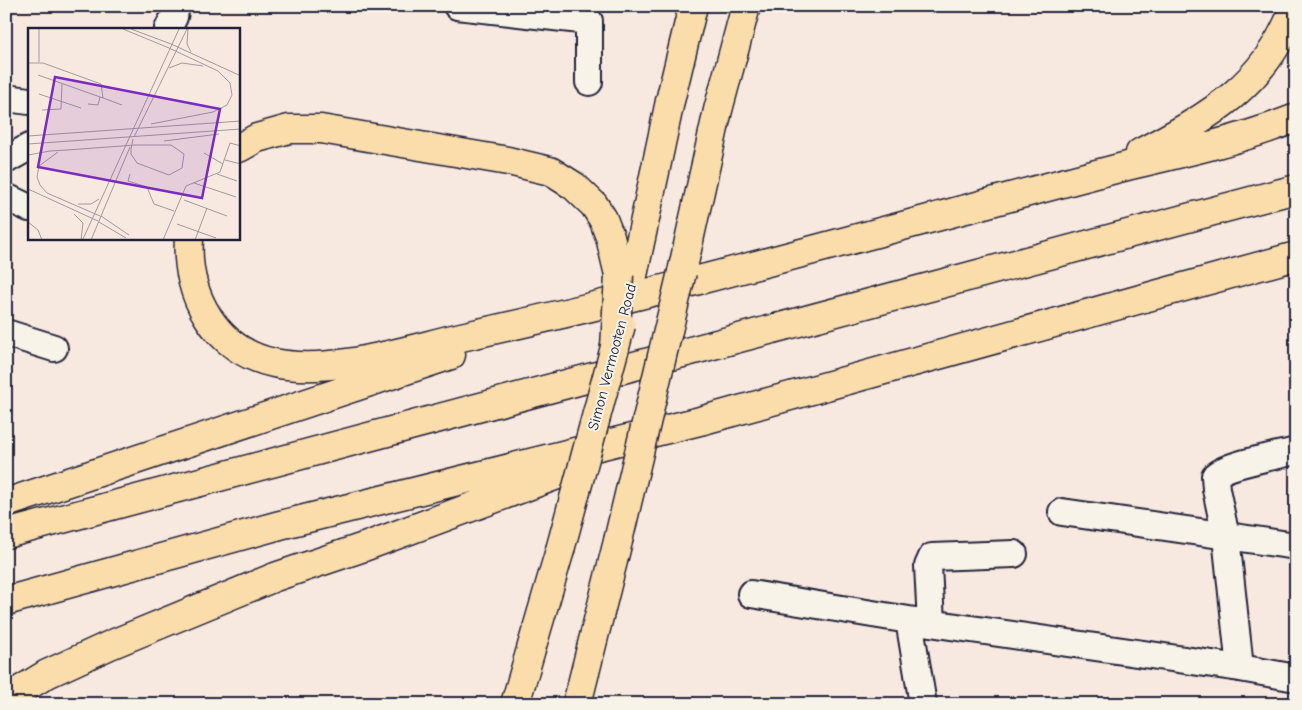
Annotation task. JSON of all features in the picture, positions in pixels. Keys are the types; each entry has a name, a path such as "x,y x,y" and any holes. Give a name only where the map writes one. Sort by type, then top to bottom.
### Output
{"main road":[{"name":"Simon Vermooten Road","path":"515,704 560,550 615,348 625,280 694,6"},
{"path":"577,704 682,272 718,110 746,6"},
{"path":"1104,172 1169,138 1206,115 1237,92 1270,58 1287,28 1295,6"},
{"path":"189,240 190,274 194,290 204,313 223,335 249,354 273,363 315,366 356,361 595,308 1104,172 1230,141 1296,118"},
{"path":"240,147 257,138 289,129 321,129 508,161 550,171 574,186 594,205 603,218 625,280"},
{"path":"6,534 1296,189"},
{"path":"6,601 280,525 700,421 1296,256"},
{"path":"6,503 595,308"},
{"path":"6,699 47,674 110,645 265,581 364,548 700,421"}],"street":[{"path":"457,6 597,14 589,82"},
{"path":"6,98 28,101"},
{"path":"6,160 28,148"},
{"path":"6,197 28,208"},
{"path":"6,333 54,348"},
{"path":"1240,668 1226,537 1216,489 1216,476 1219,472 1230,468 1296,451"},
{"path":"1062,512 1296,546"},
{"path":"923,704 920,622 928,566 932,557 1014,554"},
{"path":"751,594 920,622 1240,668 1296,678"}]}
